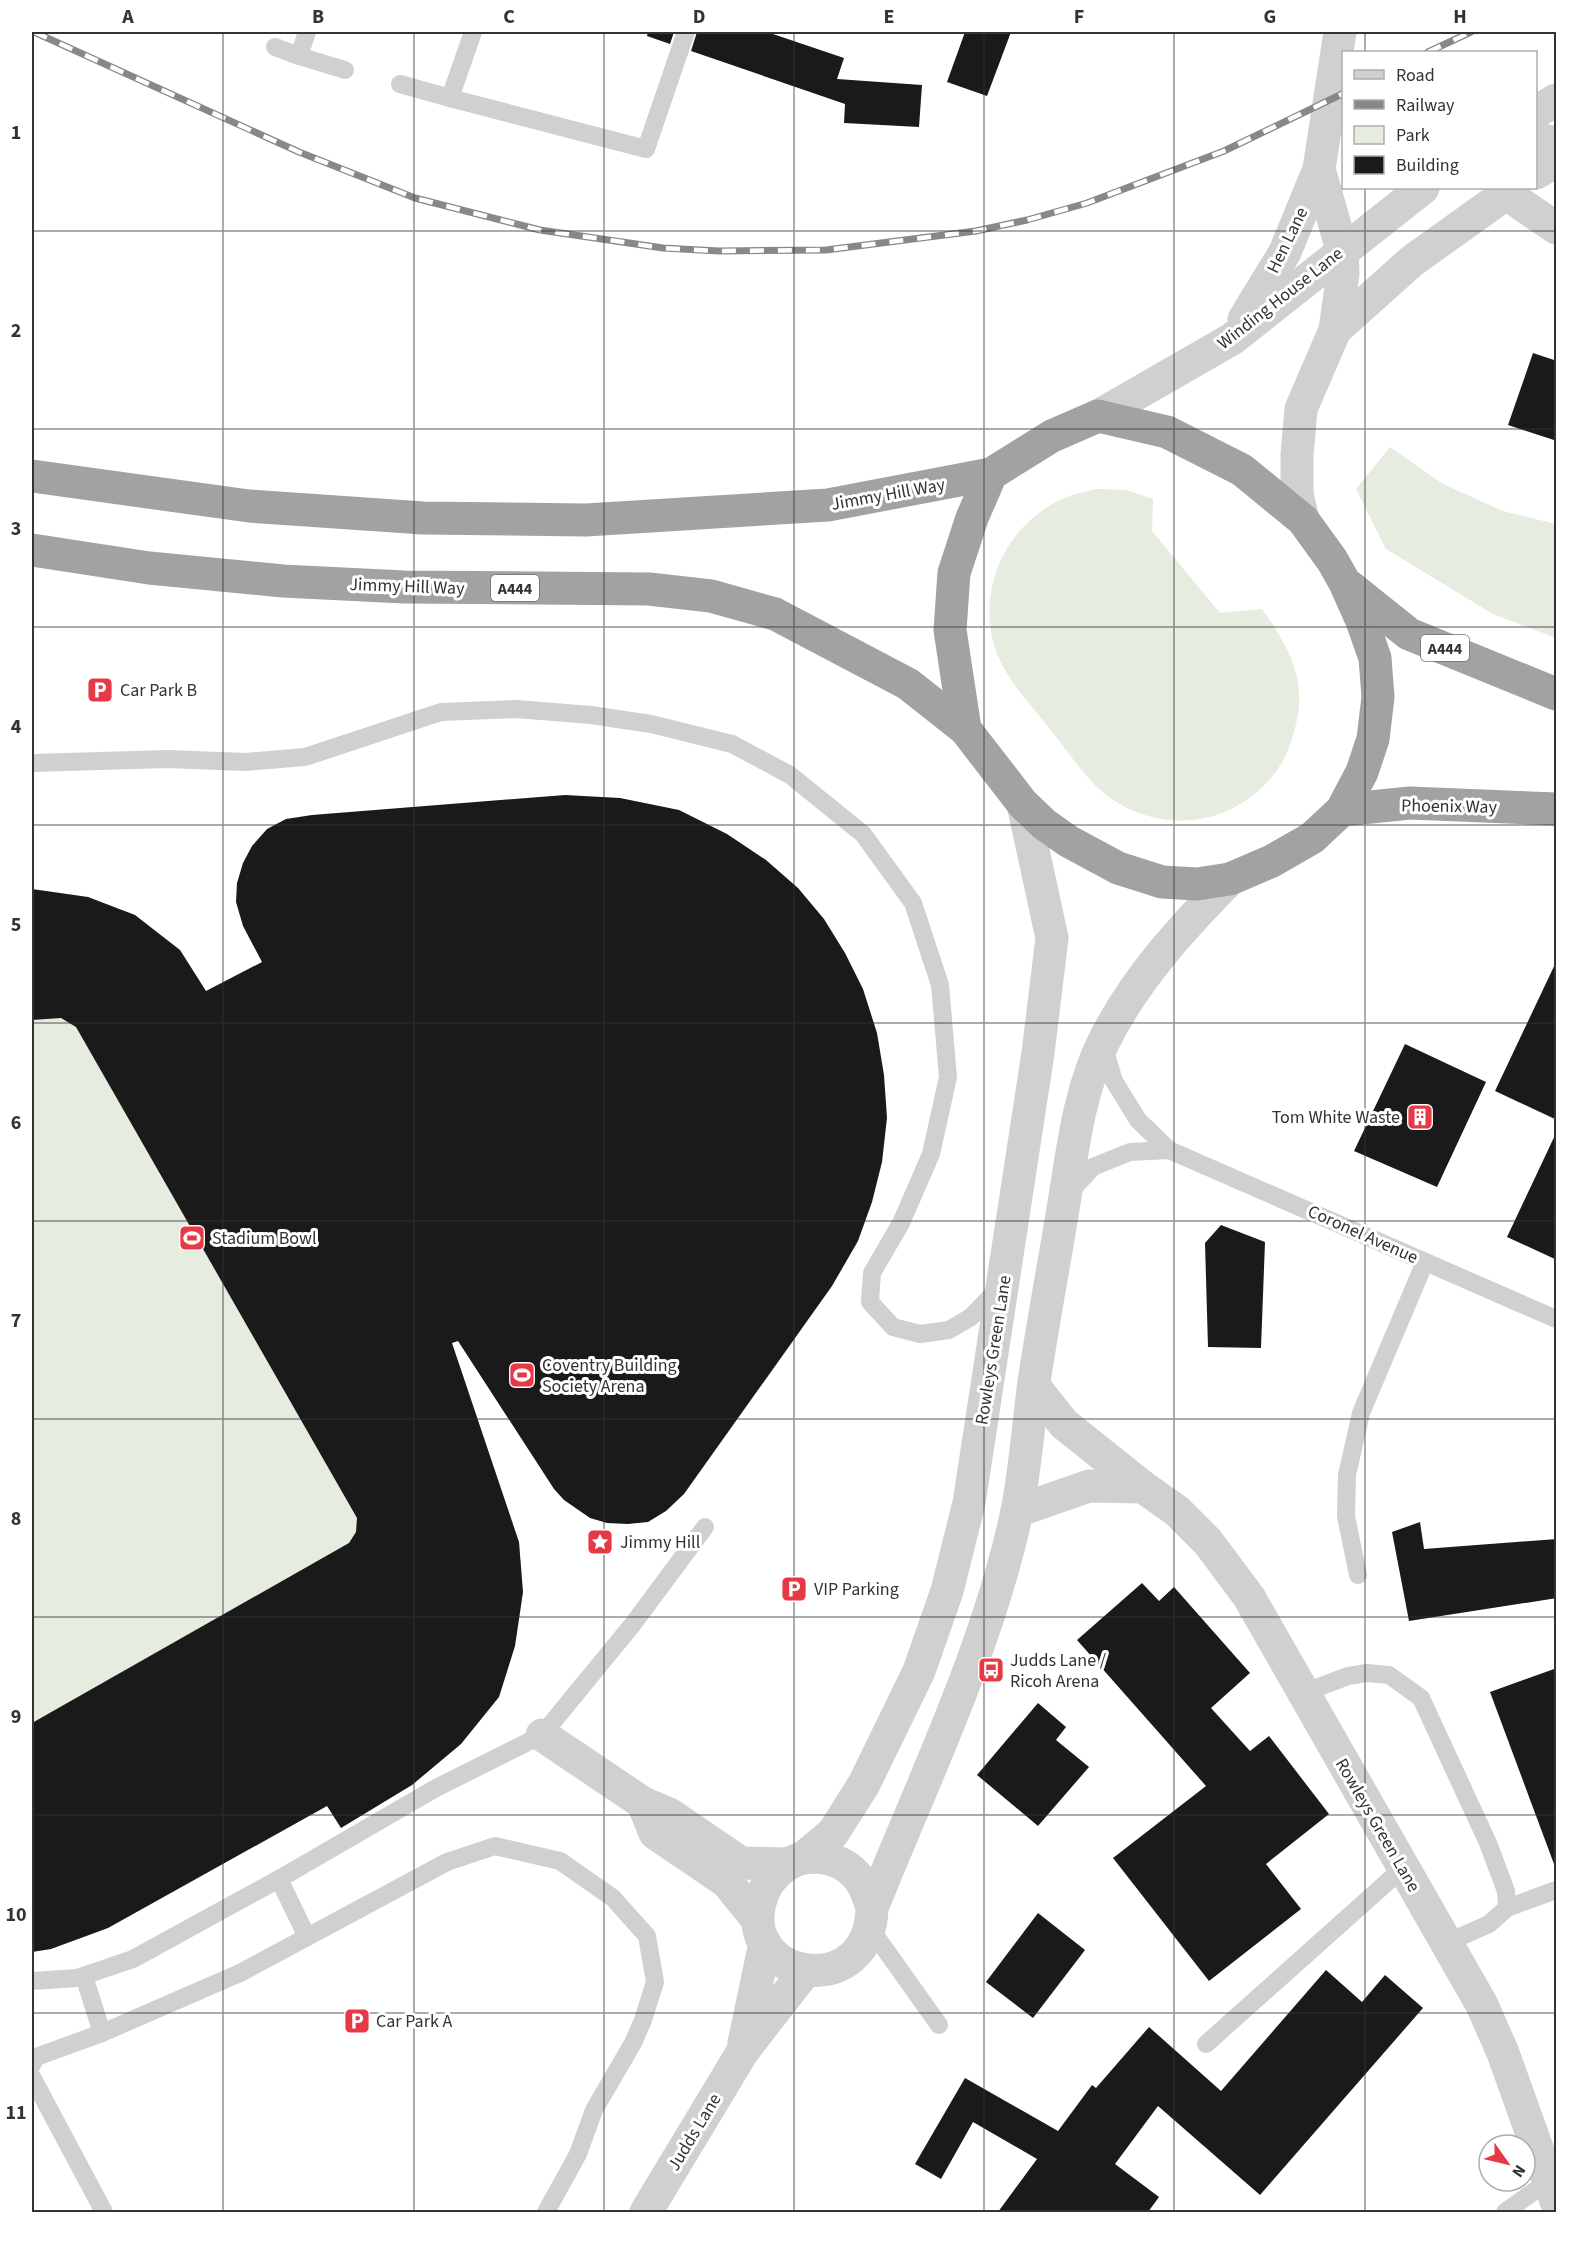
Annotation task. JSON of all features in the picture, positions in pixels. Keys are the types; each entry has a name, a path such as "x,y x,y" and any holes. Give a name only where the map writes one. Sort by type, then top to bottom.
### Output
{"highway":[{"path":"965,729 950,630 954,573 972,518 991,474 1052,436 1098,416 1167,432 1242,470 1303,520 1332,560 1345,583"},
{"name":"Jimmy Hill Way","path":"32,476 249,506 423,518 586,520 828,505 991,474"},
{"name":"Jimmy Hill Way","path":"32,550 149,568 283,581 404,587 649,589 711,596 775,614 908,684 965,729 1023,804 1044,824 1068,841 1118,868 1162,882 1197,884 1230,879 1272,861 1312,838 1342,810 1362,772 1373,739 1378,697 1375,658 1345,583"},
{"name":"A444","path":"1345,583 1408,634 1557,694"},
{"name":"Phoenix Way","path":"1342,810 1410,803 1557,810"}],"street":[{"name":"Hen Lane","path":"1232,339 1285,252 1319,170 1340,32"},
{"path":"1537,111 1557,100"},
{"path":"1537,141 1557,143"},
{"path":"1537,172 1557,161"},
{"name":"Hen Lane","path":"1319,170 1342,250 1343,273 1335,330"},
{"name":"Winding House Lane","path":"1098,416 1232,339 1422,189"},
{"path":"1303,520 1297,494 1297,455 1301,409 1335,330 1412,261 1510,190 1557,228"},
{"name":"Rowleys Green Lane","path":"795,1861 833,1833 864,1784 920,1671 947,1591 969,1503 1038,1053 1052,938 1023,804"},
{"path":"643,1803 655,1833 727,1882 776,1956 790,1966 823,1971 839,1966 853,1956 864,1943 871,1918 960,1693 991,1606 1017,1511 1034,1386 1065,1198 1082,1100 1091,1070 1123,1005 1158,956 1230,879"},
{"name":"Rowleys Green Lane","path":"1034,1386 1064,1424 1178,1511 1208,1542 1249,1597 1482,2005 1554,2186"},
{"path":"1017,1511 1089,1486 1143,1486"},
{"path":"542,1735 643,1803 669,1814 741,1863 795,1861 822,1857 840,1863 855,1874 866,1889 871,1918"},
{"path":"761,1931 762,1892 772,1876 795,1861"},
{"name":"Judds Lane","path":"743,2051 761,1931"},
{"name":"Judds Lane","path":"646,2212 743,2051 806,1970"}],"lane":[{"path":"299,56 307,32"},
{"path":"450,98 472,32"},
{"path":"400,84 646,150 686,32"},
{"path":"275,47 345,70"},
{"path":"32,762 168,759 245,762 305,757 441,712 516,709 591,715 651,724 732,744 771,764 790,775 863,834 913,903 940,985 948,1077 931,1154 901,1223 872,1273 870,1302 893,1327 920,1334 930,1333 949,1330 971,1317 1004,1284"},
{"name":"Coronel Avenue","path":"1103,1043 1114,1081 1138,1120 1169,1150 1557,1319"},
{"name":"Coronel Avenue","path":"1065,1198 1093,1167 1130,1152 1169,1150"},
{"path":"1358,1575 1346,1516 1347,1474 1361,1413 1425,1262"},
{"path":"32,1981 77,1978 133,1959 279,1879 436,1788 542,1735 633,1624 705,1527"},
{"path":"1303,1693 1348,1676 1367,1672 1389,1675 1421,1698 1488,1843 1506,1891 1507,1908"},
{"path":"32,2065 36,2057 102,2033 240,1973 447,1862 495,1846 560,1861 613,1898 640,1928 646,1936 655,1982 644,2020 594,2110 578,2154 546,2212"},
{"path":"1206,2044 1403,1868"},
{"path":"279,1879 307,1937"},
{"path":"1446,1943 1489,1924 1507,1908 1557,1890"},
{"path":"871,1918 939,2025"},
{"path":"84,1976 102,2033"},
{"path":"32,2077 104,2212"},
{"path":"1505,2212 1554,2186"}],"green space":[{"path":"1390,447 1443,484 1503,511 1556,524 1556,638 1493,614 1386,549 1356,489"},
{"path":"1097,489 1127,490 1153,499 1152,531 1220,613 1262,609 1292,661 1299,694 1298,712 1283,761 1272,777 1251,797 1218,814 1182,821 1164,819 1147,816 1114,800 1099,789 1080,768 1015,685 998,656 989,614 996,573 1004,554 1029,521 1046,508 1064,498"},
{"name":"Stadium Bowl","path":"32,891 88,897 135,915 180,950 206,991 519,1542 523,1592 515,1646 499,1697 461,1744 412,1785 341,1828 371,1767 327,1806 108,1928 51,1949 32,1952"}],"building":[{"path":"648,32 674,32 670,44 647,36"},
{"path":"697,32 767,32 844,58 837,79 922,85 919,127 844,123 845,104 691,51"},
{"path":"965,32 1011,32 987,96 947,82"},
{"path":"1533,353 1557,361 1557,441 1508,425"},
{"name":"Coventry Building Society Arena","path":"565,795 620,798 679,810 727,834 766,860 798,888 824,919 863,989 877,1033 884,1075 887,1118 882,1162 872,1202 858,1241 832,1286 684,1494 666,1511 648,1522 607,1523 590,1518 564,1500 554,1489 458,1341 452,1343 519,1542 523,1592 515,1646 499,1697 461,1744 412,1785 341,1828 327,1806 108,1928 51,1949 32,1952 32,1723 349,1543 356,1532 357,1518 76,1027 61,1018 32,1020 32,889 88,897 135,915 180,950 206,991 262,962 243,926 236,902 237,883 243,863 252,846 267,829 286,819 312,815"},
{"path":"1557,960 1557,1120 1495,1091"},
{"name":"Tom White Waste","path":"1405,1044 1486,1082 1437,1187 1354,1151"},
{"path":"1557,1131 1557,1260 1507,1237"},
{"path":"1221,1225 1265,1242 1261,1348 1208,1347 1205,1243"},
{"path":"1420,1522 1424,1549 1557,1539 1557,1598 1409,1621 1392,1532"},
{"path":"1142,1583 1159,1601 1174,1587 1250,1673 1211,1708 1250,1751 1269,1736 1329,1814 1266,1864 1301,1909 1209,1981 1113,1858 1206,1786 1077,1640"},
{"path":"1557,1668 1557,1863 1554,1864 1490,1692"},
{"path":"1038,1703 1066,1727 1056,1740 1089,1767 1038,1826 977,1775"},
{"path":"1038,1913 1085,1950 1033,2018 986,1982"},
{"path":"1326,1970 1362,2002 1385,1975 1423,2008 1260,2195 1158,2106 1115,2164 1159,2197 1148,2212 998,2212 1037,2159 973,2122 941,2179 915,2164 965,2078 1058,2131 1092,2085 1096,2088 1149,2027 1221,2091"}],"railway":[{"path":"34,32 299,152 415,198 540,230 663,248 719,251 826,250 976,231 1027,220 1087,203 1224,151 1342,94"},
{"path":"1430,51 1471,32"}],"place":[{"name":"Car Park B","path":"100,690"},
{"name":"Tom White Waste","path":"1420,1117"},
{"name":"Stadium Bowl","path":"192,1238"},
{"name":"Coventry Building Society Arena","path":"522,1375"},
{"name":"Jimmy Hill","path":"600,1542"},
{"name":"VIP Parking","path":"794,1589"},
{"name":"Judds Lane / Ricoh Arena","path":"991,1670"},
{"name":"Car Park A","path":"357,2021"}]}
